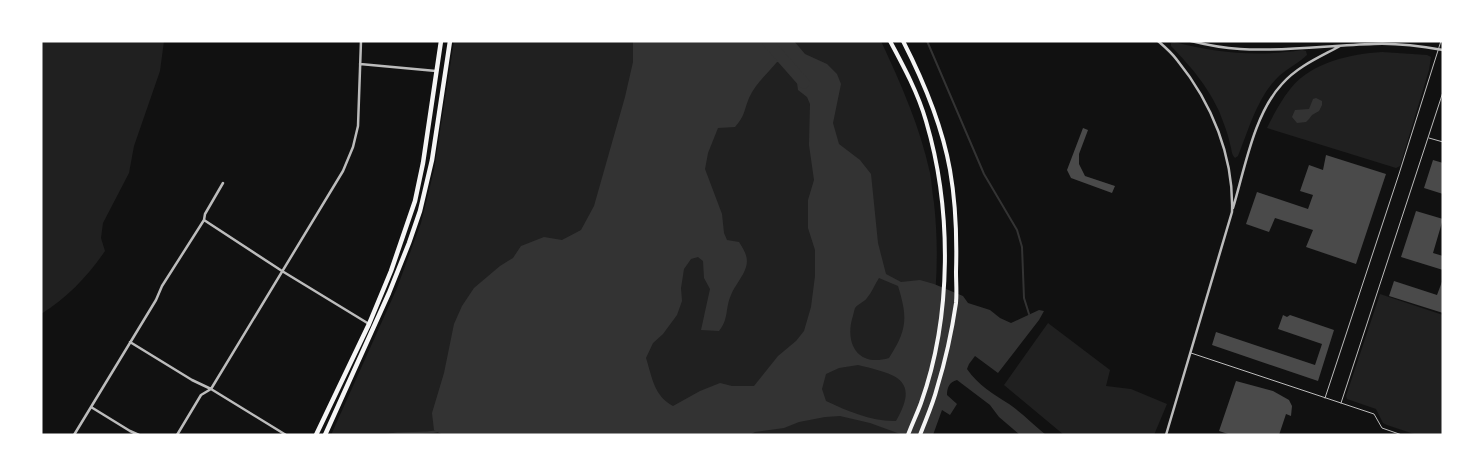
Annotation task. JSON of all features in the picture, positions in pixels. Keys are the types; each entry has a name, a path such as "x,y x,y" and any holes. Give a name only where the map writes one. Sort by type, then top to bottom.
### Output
{"highway":[{"path":"316,435 391,271 415,201 423,163 441,41"},
{"path":"325,435 389,294 420,211 432,160 450,41"}],"main road":[{"path":"890,41 908,75 926,120 943,204 945,269 940,323 921,403 908,435"},
{"path":"903,41 929,96 944,145 950,169 955,217 956,301 937,389 920,435"}],"street":[{"path":"177,435 201,395 211,389 343,172 358,126 361,41"},
{"path":"1158,41 1190,77 1217,126 1230,174 1233,192 1232,212"},
{"path":"1191,41 1240,49 1375,44 1412,45 1443,50"},
{"path":"1166,435 1256,127 1272,96 1282,83 1293,73 1342,46"},
{"path":"360,64 436,71"},
{"path":"74,435 156,300 162,286 204,220 205,214 223,183"},
{"path":"204,220 368,324"},
{"path":"130,342 286,435"},
{"path":"91,407 139,435"}],"lane":[{"path":"1325,398 1441,41"},
{"path":"1340,403 1443,92"},
{"path":"1428,137 1443,142"},
{"path":"1191,353 1374,414 1382,428 1402,435"}],"shaded area":[{"path":"41,41 164,41 160,71 134,146 129,173 103,223 101,238 105,251 76,286 60,301 41,314"},
{"path":"454,41 881,41 903,90 921,139 931,177 936,227 936,276 932,325 922,373 900,435 331,435 397,288 421,223 434,170"},
{"path":"633,41 794,41 805,54 827,64 837,74 841,84 833,123 839,144 860,160 871,174 878,243 886,274 901,282 920,280 934,284 963,296 968,303 990,310 1000,318 1011,323 1039,310 1044,311 998,373 975,356 967,369 981,384 1046,435 1020,435 999,417 990,405 957,380 949,386 947,395 957,404 950,415 942,410 933,435 903,435 870,423 840,416 799,422 784,428 755,432 749,435 443,435 434,430 432,413 444,373 454,324 462,306 474,288 500,266 513,258 521,246 544,237 562,240 581,230 594,206 633,62","holes":["789,61 795,67 798,90 807,97 810,104 809,145 814,180 808,200 808,228 815,250 815,276 811,307 804,331 796,341 778,356 754,386 732,386 720,383 700,391 673,406 658,391 652,379 646,358 653,343 663,334 677,315 682,301 681,288 684,269 691,259 698,257 703,261 704,278 710,289 701,330 719,331 726,318 731,295 747,263 746,254 739,242 727,240 724,233 722,214 705,169 708,153 718,128 735,127 743,116 749,98 758,83 777,62","879,278 898,286 903,307 904,324 889,358 870,360 863,357 853,346 850,329 855,308 870,293","858,365 892,375 900,380 906,395 903,407 896,421 869,418 826,401 822,389 826,374 839,368"]},
{"path":"1171,43 1237,53 1302,50 1306,51 1307,55 1271,84 1259,103 1238,156 1235,158 1214,101 1198,77 1171,46"},
{"path":"1382,52 1427,55 1431,57 1429,70 1400,166 1396,168 1267,128 1287,93 1300,79 1310,72 1345,57"},
{"path":"1316,98 1322,101 1319,111 1306,122 1297,123 1292,117 1295,110 1309,109 1313,99"},
{"path":"1380,294 1443,315 1443,435 1417,435 1387,425 1383,423 1376,409 1347,399 1346,396"},
{"path":"1048,323 1110,370 1106,386 1131,389 1167,404 1154,435 1064,435 1004,385"}],"building":[{"path":"1083,128 1088,130 1079,154 1079,164 1085,176 1115,186 1112,193 1071,178 1067,170"},
{"path":"1326,155 1386,174 1356,264 1306,247 1313,230 1275,218 1269,232 1246,224 1257,192 1308,209 1313,195 1300,191 1309,165 1323,170"},
{"path":"1433,160 1443,163 1443,194 1424,188"},
{"path":"1416,211 1443,219 1433,253 1443,256 1443,270 1401,257"},
{"path":"1443,279 1443,313 1389,296 1394,281 1437,295"},
{"path":"1283,315 1287,317 1290,315 1334,330 1318,381 1212,345 1216,332 1315,365 1322,344 1278,329"},
{"path":"1236,381 1273,391 1289,400 1292,406 1291,416 1286,414 1279,435 1231,435 1219,431"}],"waterway":[{"path":"767,41 804,83"},
{"path":"927,41 984,174 1017,230 1022,247 1024,298 1029,314"},
{"path":"386,435 438,431"}]}
